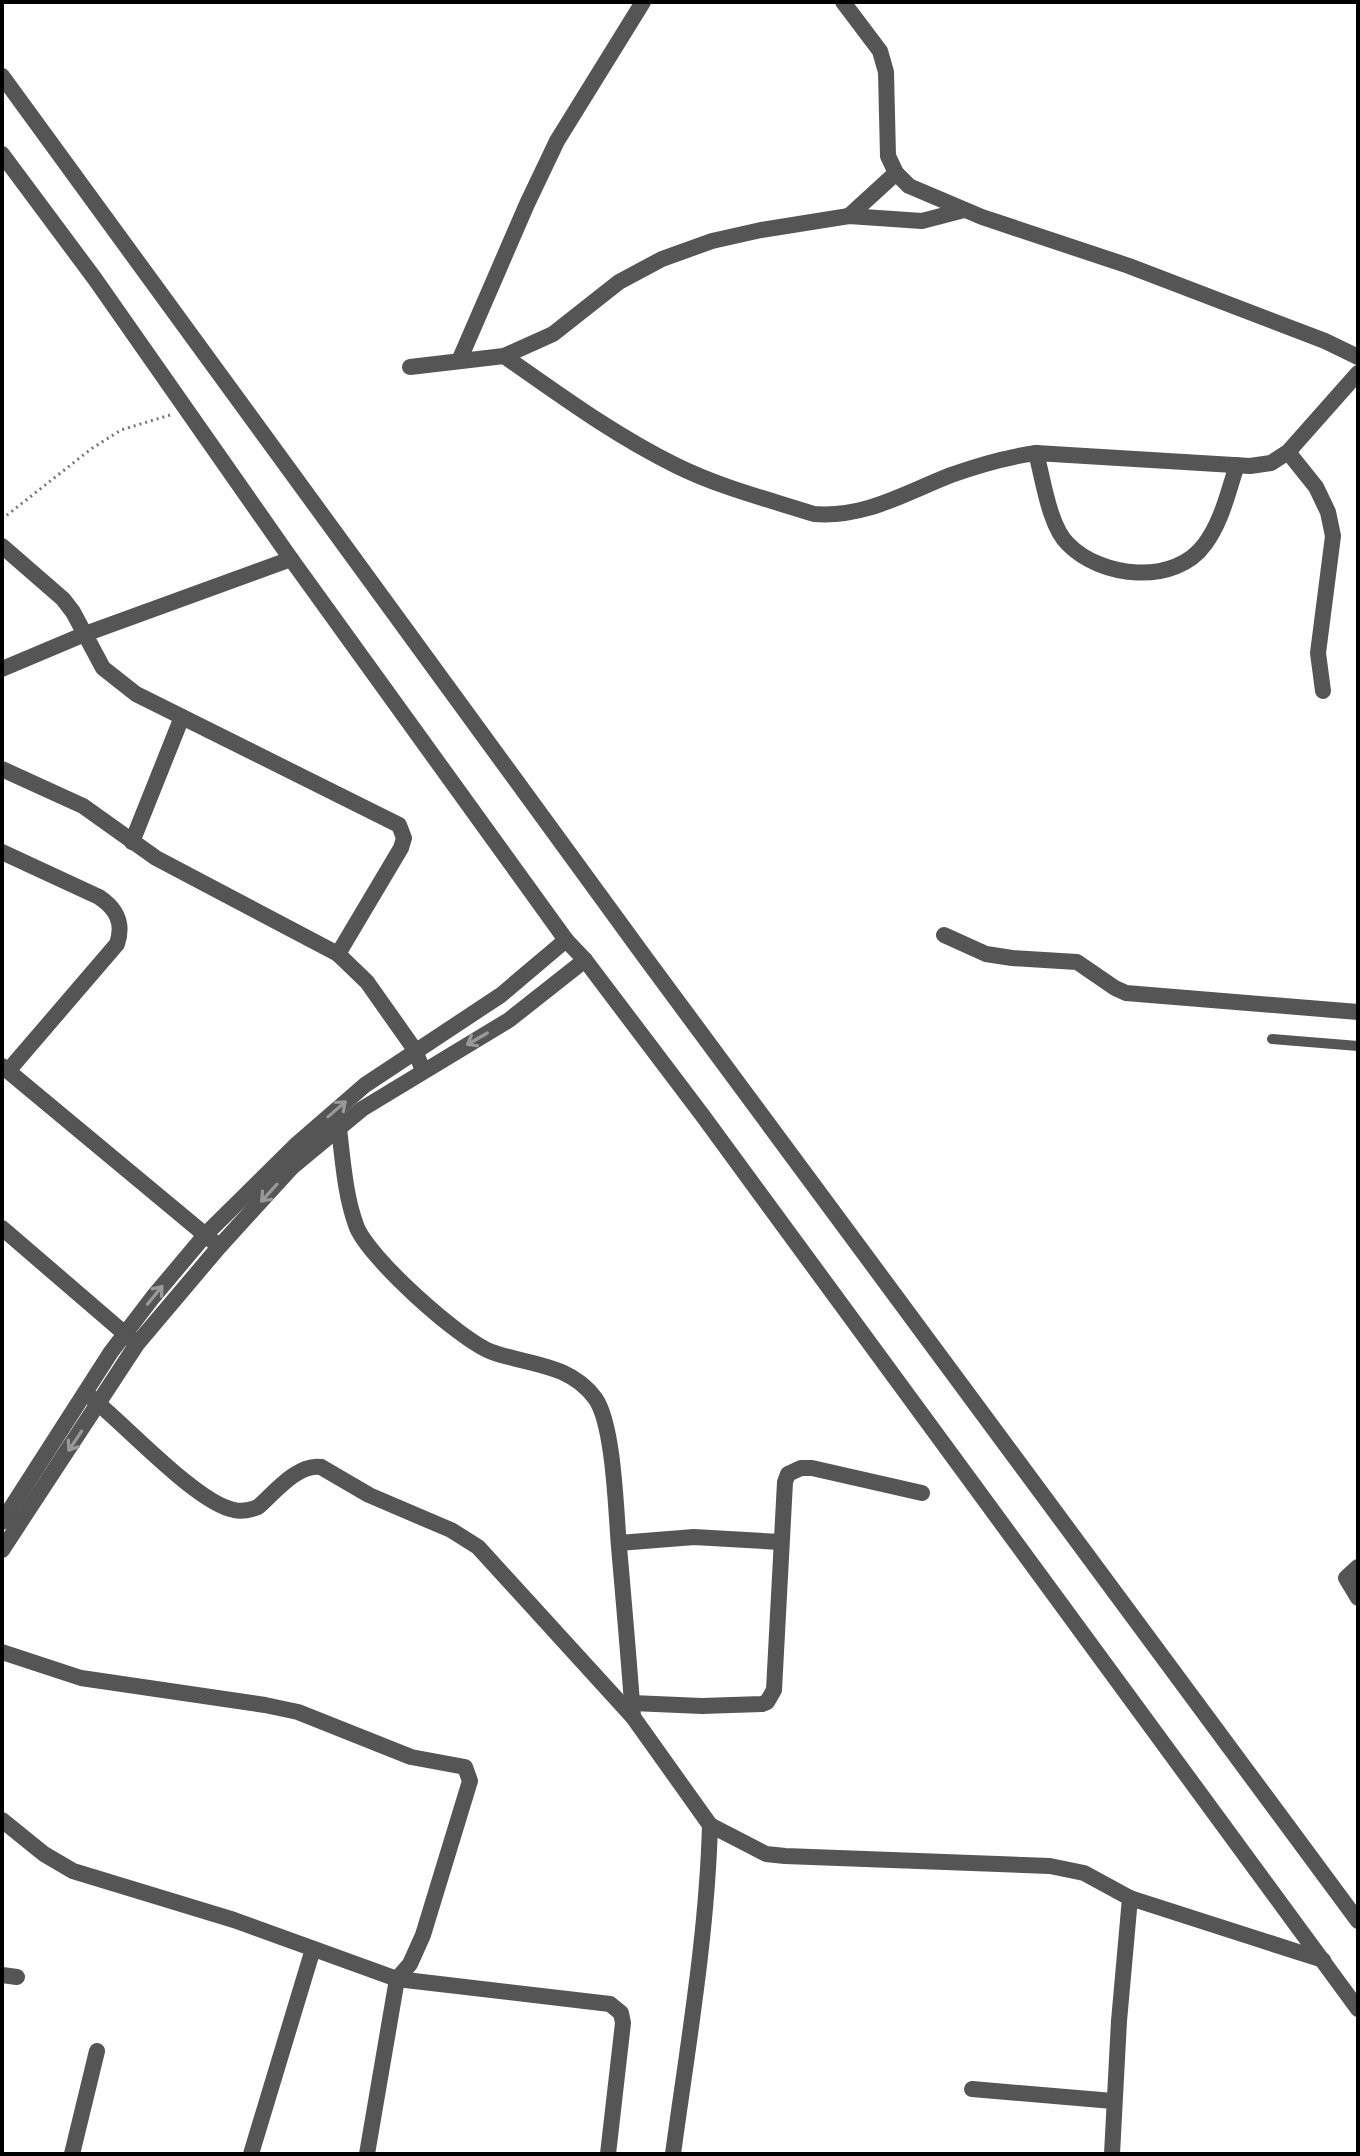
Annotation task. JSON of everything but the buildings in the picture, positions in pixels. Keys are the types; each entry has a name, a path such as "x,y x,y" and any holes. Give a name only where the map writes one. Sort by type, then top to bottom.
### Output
{"street":[{"path":"459,361 557,141 643,2"},
{"path":"843,2 880,51 887,95 888,156 896,173 909,186 964,210 1129,266 1325,341 1358,357"},
{"path":"2,76 665,985 1358,1921"},
{"path":"2,154 95,279 291,559 566,940 585,960 769,1206 1358,2009"},
{"path":"849,216 896,173"},
{"path":"410,367 504,356 553,334 619,282 662,259 712,241 849,216 922,221 964,210"},
{"path":"504,356 626,439 676,466 717,483 814,514 846,514 867,509 951,475 1006,457 1036,453 1250,466 1271,463 1288,452 1358,373"},
{"path":"1288,452 1316,487 1328,512 1333,536 1318,653 1323,691"},
{"path":"1036,453 1053,517 1066,543 1089,560 1109,569 1135,572 1158,572 1181,564 1204,547 1218,522 1237,465"},
{"path":"2,546 63,599 103,668 116,680 136,694 399,825 404,838 401,848 338,954"},
{"path":"2,669 85,634 291,559"},
{"path":"132,842 182,717"},
{"path":"2,769 83,806 156,858 338,954 367,982 415,1050 423,1071"},
{"path":"2,852 99,897 111,905 120,920 117,944 5,1068 219,1247"},
{"path":"944,935 986,954 1077,962 1126,993 1358,1012"},
{"path":"2,1550 92,1399 206,1234 306,1136 365,1085 497,998 566,940"},
{"path":"131,1339 292,1167 362,1109 509,1020 585,960"},
{"path":"497,998 509,1020"},
{"path":"339,1129 356,1228 380,1261 461,1335 490,1352 559,1369 595,1398 603,1416 617,1496 633,1710"},
{"path":"2,1228 131,1339"},
{"path":"92,1399 203,1496 231,1510 258,1507 299,1473 313,1466 321,1467 369,1495 451,1530 478,1547 633,1710 710,1825 766,1854 1050,1866 1084,1873 1130,1898 1323,1960"},
{"path":"2,1522 92,1399"},
{"path":"633,1710 767,1702 774,1690 780,1542 788,1474 794,1470 812,1468 922,1493"},
{"path":"619,1543 694,1537 780,1542"},
{"path":"1358,1567 1346,1578 1358,1598"},
{"path":"2,1652 81,1678 298,1712 411,1757 465,1767 470,1781 423,1935 410,1964 397,1979 367,2154"},
{"path":"2,1820 44,1854 73,1871 234,1920 397,1979 610,2004 621,2013 623,2023 608,2154"},
{"path":"673,2154 701,1952 709,1877 710,1825"},
{"path":"1112,2154 1113,2101 1130,1898"},
{"path":"251,2154 313,1949"},
{"path":"72,2154 97,2051"},
{"path":"972,2089 1113,2101"}],"lane":[{"path":"1272,1039 1358,1046"}],"path":[{"path":"2,519 91,449 121,430 187,411"}]}
